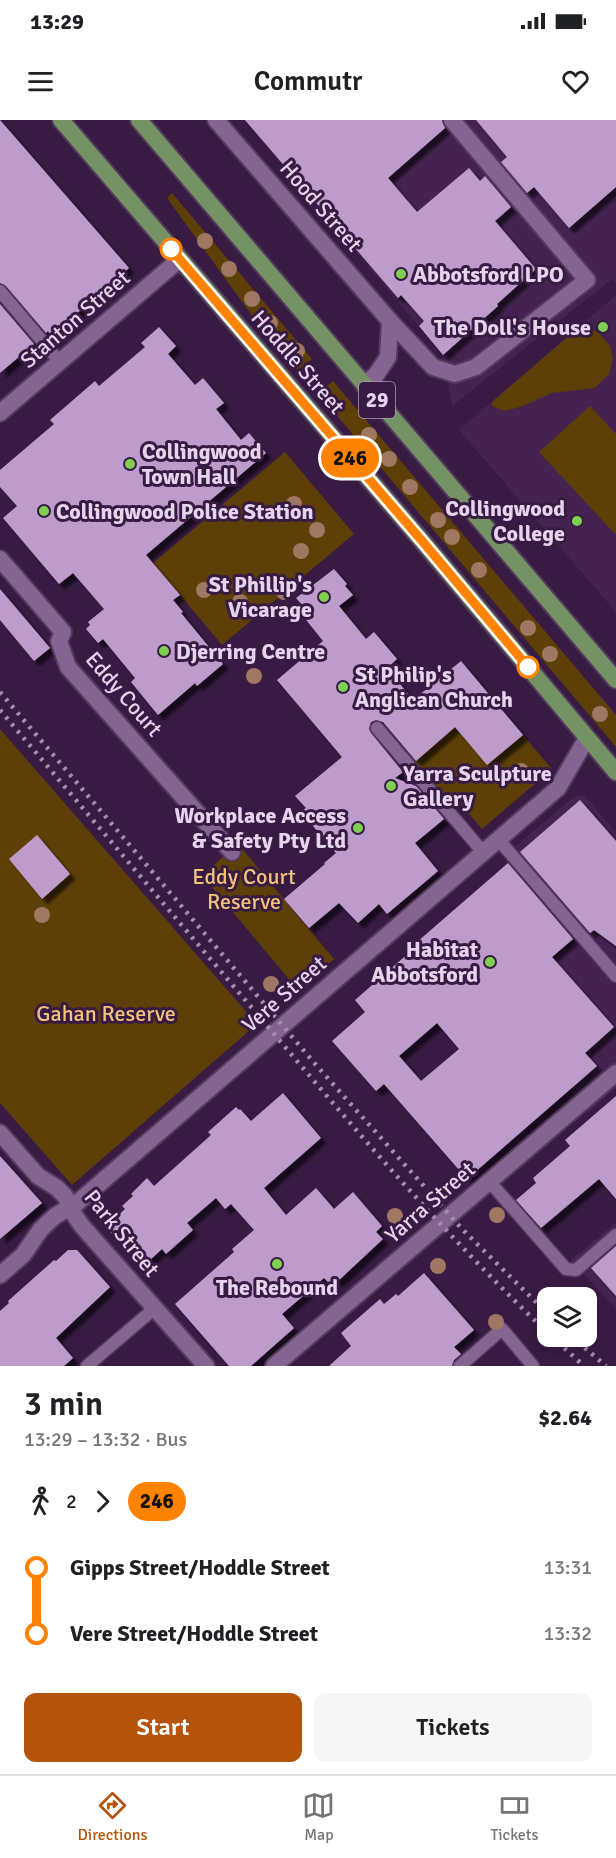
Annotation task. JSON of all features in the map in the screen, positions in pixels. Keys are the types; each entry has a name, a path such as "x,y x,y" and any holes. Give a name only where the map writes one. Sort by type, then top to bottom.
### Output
{"highway":[{"name":"Hoddle Street","path":"61,120 423,542 616,772"},
{"name":"Hoddle Street","path":"139,120 614,675"}],"street":[{"name":"Hood Street","path":"216,120 390,321 433,367 454,374 476,367 587,280 452,120"},
{"name":"Stanton Street","path":"0,413 180,259"},
{"path":"364,385 376,375 388,357 390,321"},
{"name":"Eddy Court","path":"0,559 63,632 59,640 68,667 232,852"},
{"name":"Vere Street","path":"0,1275 23,1255 41,1229 55,1216 70,1207 558,788 587,738"},
{"name":"Yarra Street","path":"274,1366 616,1073"},
{"name":"Park Street","path":"0,1132 38,1176 65,1196 82,1226 206,1366"}],"lane":[{"path":"0,291 60,362"},
{"path":"377,728 483,852"},
{"path":"498,839 616,976"},
{"path":"489,1181 566,1269 576,1270 616,1235"},
{"path":"87,1366 155,1308"},
{"path":"460,1366 502,1329 533,1366"}],"shaded area":[{"path":"244,120 616,120 616,283 612,279 452,406 443,355"},
{"name":"Collingwood College","path":"616,295 616,612 459,430"},
{"path":"575,796 585,796 616,833 616,1087 589,1112 497,1010 583,935 510,851"},
{"path":"616,1222 616,1309 597,1287 571,1260"}],"green space":[{"path":"172,193 312,359 298,370 253,317 167,198"},
{"path":"585,328 598,332 610,346 613,359 609,374 595,388 552,393 505,411 492,406 492,402 570,335"},
{"path":"333,381 616,715 616,747 318,393"},
{"path":"590,406 616,434 616,535 539,452"},
{"path":"285,452 354,534 222,645 153,563"},
{"path":"454,725 487,764 523,735 552,769 482,829 465,809 447,802 414,763"},
{"name":"Gahan Reserve","path":"0,729 257,1024 72,1185 0,1103"},
{"name":"Eddy Court Reserve","path":"238,844 334,959 298,990 202,875"}],"building":[{"path":"0,120 129,268 51,336 6,286 0,283"},
{"path":"245,120 442,120 445,128 388,178 417,212 469,168 480,181 485,176 511,207 495,221 536,269 443,355 419,326 424,321 401,295 398,298"},
{"path":"476,120 616,120 616,187 569,228 534,187 527,193 501,162 507,157"},
{"path":"0,304 34,344 0,373"},
{"name":"Collingwood Town Hall","path":"159,327 176,346 168,354 195,385 203,378 224,403 216,409 241,440 249,433 266,453 146,555 180,595 173,600 183,612 181,613 223,664 197,686 195,683 158,715 131,682 135,678 103,639 98,643 86,629 90,625 88,622 104,609 73,573 59,584 3,518 17,506 0,487 0,470 54,424 50,420 95,381 99,386 145,347 141,343"},
{"path":"334,569 353,595 339,606 366,639 374,632 397,659 387,668 413,700 461,661 523,735 487,765 455,727 416,761 383,722 376,720 371,722 369,729 371,733 403,772 395,778 416,786 444,819 415,843 438,871 387,914 379,904 358,923 339,903 309,928 284,899 336,853 301,812 306,808 295,796 342,757 277,680 323,641 303,616 308,612 296,598"},
{"path":"0,589 50,648 34,661 0,620"},
{"path":"580,800 616,841 616,946 594,930 590,933 520,852"},
{"path":"37,835 70,874 42,899 9,859"},
{"path":"508,863 573,939 552,957 614,1027 585,1053 597,1066 467,1179 384,1084 376,1091 332,1041 365,1012 355,1000 419,944 417,942","holes":["437,1023 459,1049 421,1081 399,1056"]},
{"path":"283,1093 321,1138 264,1188 286,1215 316,1188 334,1209 353,1192 382,1226 376,1232 383,1239 337,1282 334,1279 330,1284 324,1278 282,1314 294,1328 251,1366 229,1366 175,1304 234,1252 232,1249 254,1230 231,1204 225,1209 216,1198 187,1223 193,1230 166,1254 162,1249 150,1260 143,1252 135,1259 106,1227 125,1209 122,1206 147,1178 154,1186 211,1135 208,1132 236,1107 251,1121"},
{"path":"616,1096 616,1199 599,1179 541,1228 516,1200 536,1183 533,1178 570,1146 565,1140"},
{"path":"0,1156 42,1203 0,1239"},
{"path":"616,1246 616,1296 591,1268"},
{"path":"68,1250 77,1250 110,1287 56,1338 73,1358 64,1366 0,1366 0,1311 9,1303 8,1301"},
{"path":"424,1273 474,1330 454,1347 461,1354 454,1360 452,1366 329,1366 351,1346 341,1333 380,1299 384,1304 396,1294 398,1296"}],"railway":[{"path":"0,692 316,1065 463,1230 537,1303"},
{"path":"0,710 374,1150 476,1262 537,1322"},
{"path":"563,1347 584,1366"},
{"path":"584,1347 606,1366"}],"bus line":[{"name":"246","path":"171,249 528,667"}],"place":[{"name":"Abbotsford LPO","path":"401,274"},
{"name":"The Doll's House","path":"603,327"},
{"name":"Collingwood Town Hall","path":"130,464"},
{"name":"Collingwood Police Station","path":"44,511"},
{"name":"Collingwood College","path":"577,521"},
{"name":"St Phillip's Vicarage","path":"324,597"},
{"name":"Djerring Centre","path":"164,651"},
{"name":"St Philip's Anglican Church","path":"343,687"},
{"name":"Yarra Sculpture Gallery","path":"391,786"},
{"name":"Workplace Access & Safety Pty Ltd","path":"358,828"},
{"name":"Habitat Abbotsford","path":"490,962"},
{"name":"The Rebound","path":"277,1264"}]}
